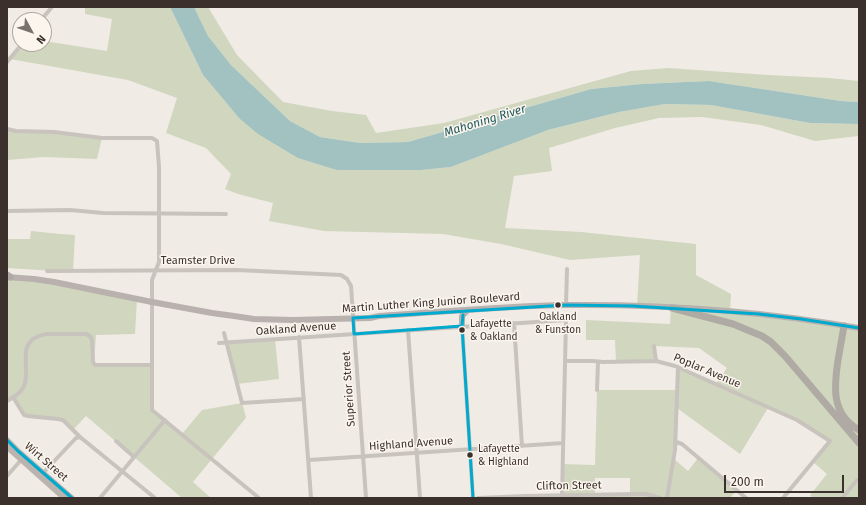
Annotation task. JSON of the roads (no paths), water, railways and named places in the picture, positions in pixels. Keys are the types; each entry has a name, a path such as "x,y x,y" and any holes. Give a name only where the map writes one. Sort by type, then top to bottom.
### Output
{"highway":[{"path":"672,308 733,324 762,336 771,342 859,443"},
{"path":"844,326 835,382 836,397 839,408 844,416 859,430"}],"main road":[{"name":"Martin Luther King Junior Boulevard","path":"9,277 54,282 212,313 254,318 307,320 468,310 566,306 633,306 759,314 859,328"},
{"path":"462,326 462,316 468,310"},
{"name":"Wirt Street","path":"7,440 72,498"},
{"name":"Wirt Street","path":"7,447 63,498"}],"street":[{"path":"7,62 15,52"},
{"path":"7,129 16,131 54,132 102,138 152,138 157,141 159,160 159,262 152,280 152,410 259,498"},
{"path":"7,211 70,210 103,213 226,214"},
{"path":"566,306 567,269"},
{"name":"Teamster Drive","path":"46,271 221,270 341,275 348,279"},
{"name":"Superior Street","path":"348,279 351,286 366,498"},
{"name":"Oakland Avenue","path":"220,343 566,320 565,361"},
{"path":"514,323 522,446"},
{"path":"462,326 473,498"},
{"path":"408,330 420,498"},
{"path":"224,333 242,403 304,399"},
{"path":"7,401 20,392 25,384 26,354 28,346 34,338 41,335 88,335 92,340 93,362 95,365 152,365"},
{"path":"299,337 312,498"},
{"path":"654,346 656,361"},
{"path":"562,495 565,361"},
{"name":"Poplar Avenue","path":"565,361 656,361 678,367 797,420 830,441 783,498"},
{"path":"597,390 598,362"},
{"path":"667,498 675,455 678,367"},
{"path":"13,397 24,415 63,420 79,437 155,498"},
{"path":"100,498 165,420"},
{"path":"44,473 76,438 79,437"},
{"path":"116,441 134,456"},
{"path":"676,442 682,444 746,498"},
{"name":"Highland Avenue","path":"309,460 563,443"},
{"path":"7,476 21,460"},
{"path":"842,498 857,480"},
{"name":"Clifton Street","path":"478,498 642,494 660,498"}],"water":[{"name":"Mahoning River","path":"170,7 194,7 208,36 231,65 290,121 320,137 360,143 408,142 591,89 642,84 709,81 841,101 859,102 859,124 810,123 711,105 665,104 619,112 548,130 451,167 421,170 337,170 298,158 258,134 239,118 203,75"}],"place":[{"name":"Oakland & Funston","path":"558,305"},
{"name":"Lafayette & Oakland","path":"462,330"},
{"name":"Lafayette & Highland","path":"470,455"}]}
